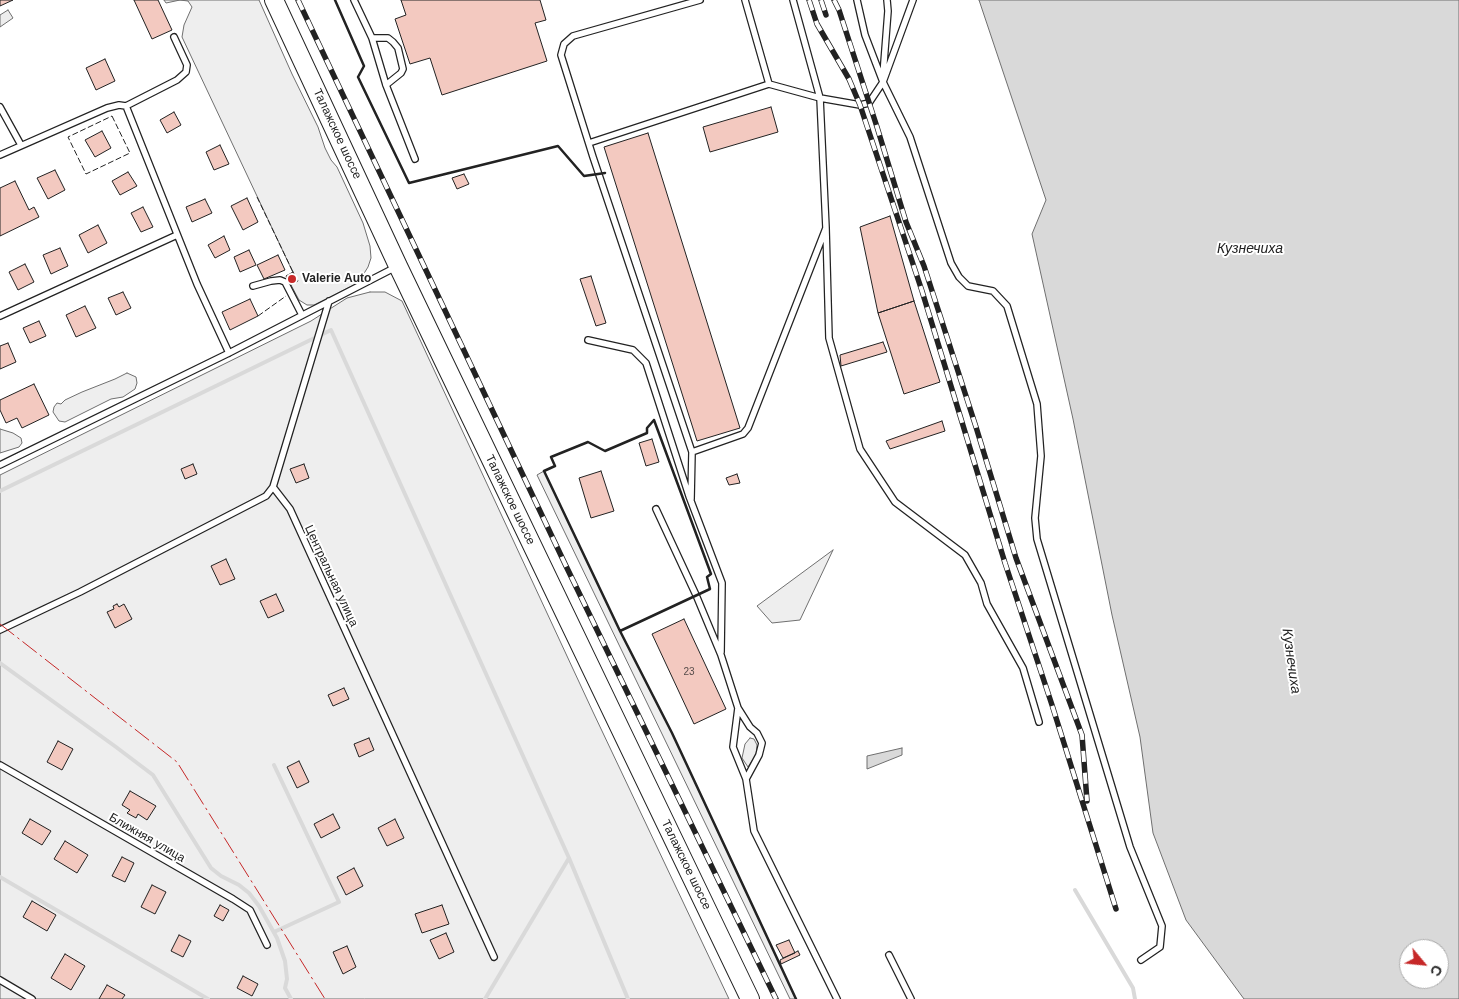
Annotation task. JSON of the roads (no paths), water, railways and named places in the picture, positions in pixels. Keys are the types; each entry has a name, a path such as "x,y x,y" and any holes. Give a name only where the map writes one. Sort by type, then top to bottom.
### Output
{"main road":[{"name":"Талажское шоссе","path":"274,0 398,266 750,999"}],"lane":[{"path":"354,0 372,38 386,85 415,159"},
{"path":"691,499 692,452 561,55 564,44 572,36 700,0"},
{"path":"745,0 770,84"},
{"path":"793,0 820,98 829,338 860,449 895,502 964,555 982,583 987,604 1024,668 1039,722"},
{"path":"857,0 865,36 883,82 910,137 951,263 959,277 968,286 993,291 1007,306 1037,404 1041,456 1035,518 1037,540 1130,847 1162,926 1160,947 1141,960"},
{"path":"883,82 888,11 887,0"},
{"path":"589,143 770,84 820,98 860,105 869,103 883,82 913,0"},
{"path":"0,155 107,108 119,105 126,106 177,80 186,72 187,65 174,37"},
{"path":"372,38 388,38 398,48 404,69 386,85"},
{"path":"126,106 197,284 229,353"},
{"path":"0,107 22,145"},
{"path":"692,452 743,434 748,428 826,228"},
{"path":"0,316 177,235"},
{"path":"0,465 229,353 398,266"},
{"path":"253,286 280,280 285,282 302,315"},
{"path":"0,630 80,592 266,496 273,487 329,301"},
{"path":"588,340 633,350 646,363 691,499 722,583 721,655"},
{"name":"Центральная улица","path":"273,487 290,509 494,957"},
{"path":"656,509 696,595 721,655 738,708 750,727 757,733 762,743 759,755 746,780"},
{"path":"738,708 733,747 746,780 754,831 837,999"},
{"name":"Ближняя улица","path":"0,765 250,910 267,945"},
{"path":"889,955 911,999"},
{"path":"0,980 32,999"}],"water":[{"name":"Кузнечиха","path":"979,0 1459,0 1459,999 1244,999 1186,920 1153,833 1140,737 1112,615 1073,419 1032,234 1046,200"},
{"path":"902,748 902,755 867,769 867,756"}],"waterway":[{"path":"0,491 331,330 569,858 628,999"},
{"path":"0,663 153,775 211,868 221,876 239,885 249,893 259,906 277,938 285,961 287,979 285,988 291,999"},
{"path":"274,765 339,902 274,932"},
{"path":"485,999 569,858"},
{"path":"0,877 208,999"},
{"path":"1075,890 1133,988 1135,999"}],"railway":[{"path":"298,0 566,566 776,999"},
{"path":"809,0 817,24 849,79 860,105 922,291 1005,563 1116,909"},
{"path":"821,0 826,15"},
{"path":"834,0 839,10 877,127 906,222 924,266 1016,558 1082,735 1087,801"}],"place":[{"name":"Valerie Auto","path":"292,279"}]}
